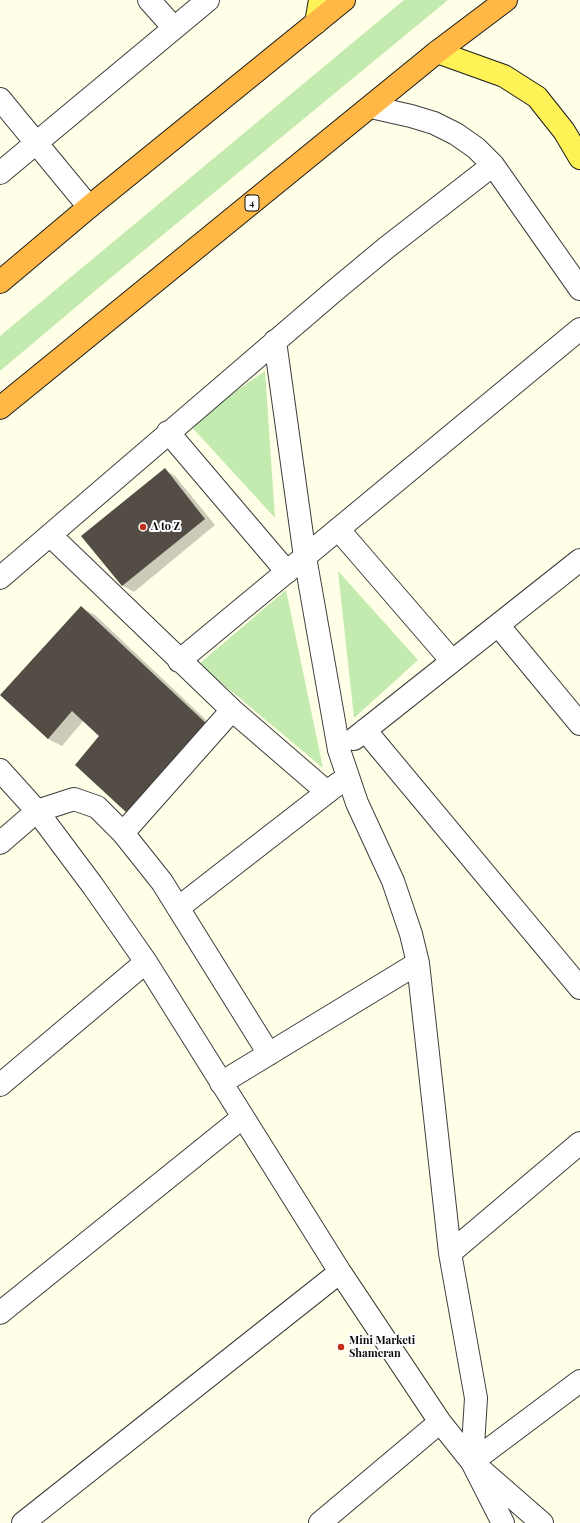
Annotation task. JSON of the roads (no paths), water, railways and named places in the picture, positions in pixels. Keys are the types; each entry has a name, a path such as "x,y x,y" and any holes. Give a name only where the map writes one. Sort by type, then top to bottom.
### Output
{"highway":[{"path":"0,282 89,207 344,0"},
{"name":"4","path":"0,408 437,52 506,0"}],"main road":[{"path":"316,23 320,0"},
{"path":"437,52 504,76 537,97 564,131 580,158"}],"street":[{"path":"150,0 174,28"},
{"path":"0,173 208,0"},
{"path":"0,99 89,207"},
{"path":"371,107 434,123 456,134 476,148 493,165 580,289"},
{"path":"0,578 168,432 386,248 493,165"},
{"path":"179,661 580,329"},
{"path":"275,341 304,556 339,750 357,803 393,880 411,934 418,962 450,1253 476,1398 472,1462 503,1523"},
{"path":"168,432 287,572"},
{"path":"338,530 452,661"},
{"path":"50,535 179,661 232,710 327,792"},
{"path":"339,750 580,560"},
{"path":"498,625 580,724"},
{"path":"123,833 232,710"},
{"path":"366,730 580,988"},
{"path":"0,770 37,811 93,886 146,962 340,1272 440,1422 472,1462 542,1523"},
{"path":"178,908 347,777"},
{"path":"0,843 37,811 74,799 97,807 123,833 162,882 269,1054"},
{"path":"0,1085 146,962"},
{"path":"221,1084 418,962"},
{"path":"0,1313 243,1117"},
{"path":"450,1253 580,1143"},
{"path":"23,1523 340,1272"},
{"path":"472,1462 580,1381"},
{"path":"320,1523 440,1422"}],"place":[{"name":"A to Z","path":"143,527"},
{"name":"Mini Marketi Shameran","path":"341,1347"}]}
